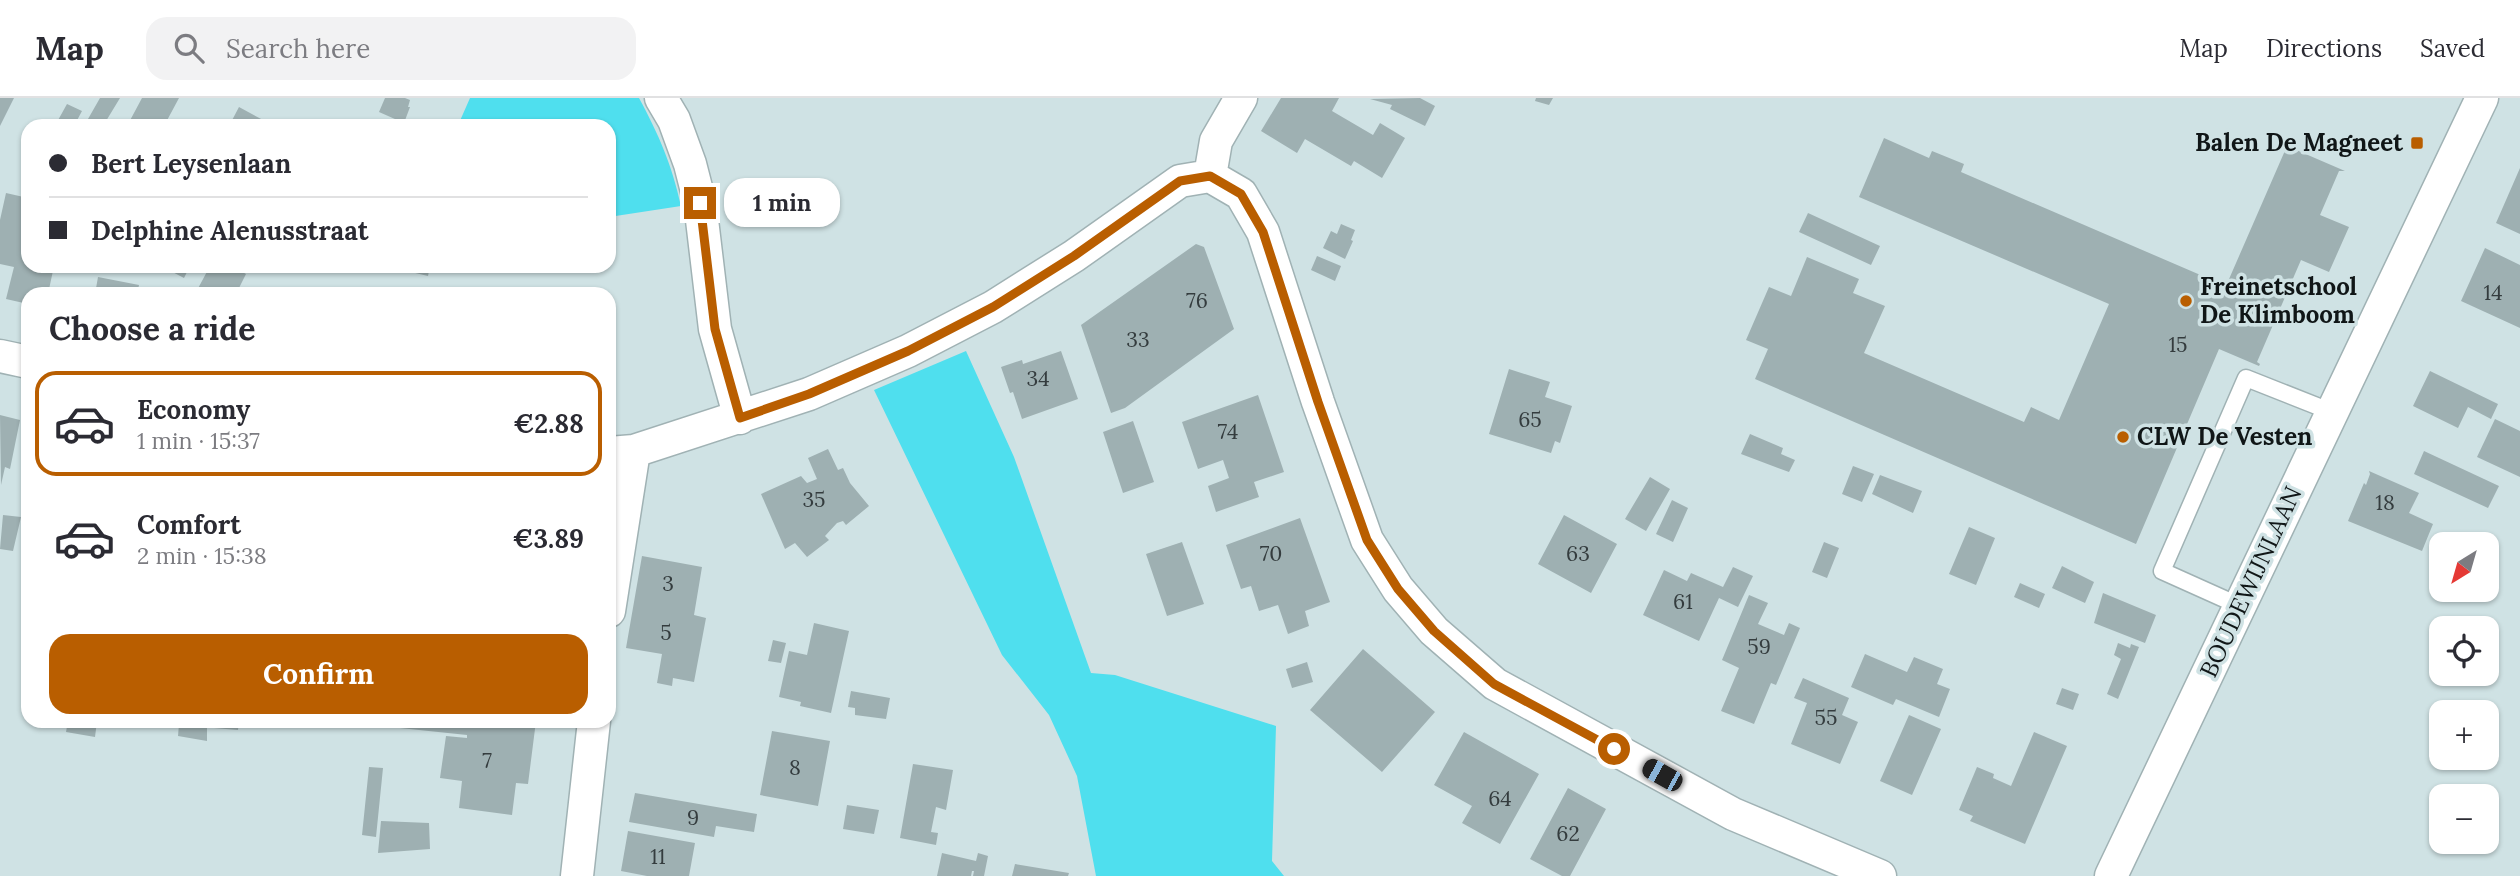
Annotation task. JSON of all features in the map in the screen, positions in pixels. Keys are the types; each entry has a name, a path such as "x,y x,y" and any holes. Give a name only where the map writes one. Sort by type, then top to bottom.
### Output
{"street":[{"path":"661,98 674,120 690,164 700,203 715,329 740,418"},
{"path":"1210,176 1216,141 1241,98"},
{"name":"BOUDEWIJNLAAN","path":"2111,876 2482,98"},
{"path":"616,525 622,452 740,418 809,394 908,351 993,307 1074,256 1180,181 1210,176 1241,194 1263,232 1318,402 1367,540 1398,589 1434,631 1494,684 1733,814 1880,876"},
{"path":"0,356 21,360"},
{"path":"577,876 593,728"}],"lane":[{"path":"2240,606 2162,571 2246,378 2332,412"}],"shaded area":[{"path":"470,98 639,98 664,150 681,206 616,216 616,119 461,119"},
{"path":"966,351 1014,457 1091,673 1115,675 1276,726 1272,861 1284,876 1096,876 1077,776 1049,715 1002,655 874,390"}],"building":[{"path":"0,98 14,98 0,126"},
{"path":"100,98 120,98 107,119 88,119"},
{"path":"142,98 179,98 168,119 131,119"},
{"path":"385,98 410,100 406,119 395,119 379,112"},
{"path":"1281,98 1339,98 1332,111 1373,135 1380,123 1405,138 1382,178 1354,161 1351,166 1305,139 1297,153 1261,131"},
{"path":"1420,98 1435,106 1425,126 1390,109 1392,105 1370,99"},
{"path":"1536,98 1553,98 1549,105 1535,101"},
{"path":"67,104 82,111 78,119 59,119"},
{"path":"239,107 261,119 233,119"},
{"path":"1884,138 1929,158 1932,151 1964,164 1961,172 2226,286 2287,146 2345,171 2339,171 2320,215 2349,227 2329,272 2301,260 2257,362 2259,366 2219,349 2136,544 1755,379 1768,349 1746,340 1769,287 1791,296 1807,257 1859,279 1853,293 1885,306 1864,353 2024,422 2031,407 2059,420 2109,304 1859,197"},
{"path":"2520,168 2520,234 2496,223"},
{"path":"6,193 21,196 21,273 52,273 50,287 21,287 21,302 6,299 14,267 0,264 0,220"},
{"path":"1808,213 1880,246 1871,265 1799,232"},
{"path":"1341,224 1355,230 1345,259 1323,248 1331,231 1337,234"},
{"path":"1196,244 1204,247 1234,329 1125,408 1111,413 1081,325"},
{"path":"2485,248 2520,265 2520,328 2461,301"},
{"path":"1317,256 1341,266 1335,281 1311,270"},
{"path":"206,273 246,274 240,287 199,287"},
{"path":"98,277 139,285 139,287 96,287"},
{"path":"1061,351 1078,399 1022,419 1001,367 1022,360 1023,364"},
{"path":"1509,369 1550,382 1545,397 1572,406 1560,443 1555,441 1551,453 1489,434"},
{"path":"2430,371 2498,404 2491,419 2468,407 2458,428 2413,406"},
{"path":"1258,395 1284,472 1254,482 1259,497 1216,512 1208,486 1229,478 1223,460 1198,469 1182,422"},
{"path":"0,415 20,420 10,469 5,467 1,485"},
{"path":"2495,419 2520,431 2520,477 2477,457"},
{"path":"1133,421 1154,482 1123,493 1103,432"},
{"path":"1750,434 1783,448 1781,454 1795,460 1789,472 1741,454"},
{"path":"828,449 838,470 843,468 850,483 869,506 846,525 843,521 837,523 825,536 829,540 807,557 795,543 785,549 761,494 801,476 807,483 817,479 808,458"},
{"path":"2424,451 2499,486 2488,508 2414,474"},
{"path":"1853,466 1874,474 1862,502 1842,494"},
{"path":"2369,471 2419,493 2409,513 2433,524 2422,551 2348,521"},
{"path":"1880,475 1922,491 1913,513 1872,494"},
{"path":"1650,477 1670,489 1646,531 1625,519"},
{"path":"1672,500 1688,508 1673,542 1656,534"},
{"path":"3,515 21,517 13,551 0,549"},
{"path":"1564,515 1617,544 1591,593 1538,564"},
{"path":"1300,518 1330,602 1305,611 1309,626 1288,634 1278,605 1259,611 1251,586 1241,589 1226,545"},
{"path":"1969,527 1995,538 1976,585 1949,574"},
{"path":"1182,542 1204,604 1167,616 1146,554"},
{"path":"1824,542 1839,548 1827,578 1812,572"},
{"path":"642,556 702,567 694,615 706,618 694,682 673,678 672,686 657,683 662,654 626,648"},
{"path":"2062,566 2094,582 2085,603 2052,588"},
{"path":"1733,567 1753,576 1738,607 1719,598 1699,641 1643,615 1664,570 1687,581 1691,573 1723,587"},
{"path":"2020,583 2045,594 2039,608 2014,597"},
{"path":"2103,593 2156,615 2145,643 2094,623"},
{"path":"1749,595 1768,603 1758,624 1784,635 1789,623 1800,628 1776,685 1771,683 1754,724 1721,711 1739,668 1722,660"},
{"path":"814,623 849,631 831,713 800,706 801,702 779,697 789,651 807,655"},
{"path":"773,640 786,643 781,663 768,661"},
{"path":"2118,643 2130,648 2131,644 2139,647 2118,699 2107,694 2121,659 2114,655"},
{"path":"1363,649 1435,712 1382,772 1310,710"},
{"path":"1865,654 1907,672 1914,657 1943,669 1937,684 1950,689 1939,717 1896,699 1893,705 1851,687"},
{"path":"1307,662 1313,682 1292,688 1286,669"},
{"path":"1803,678 1849,698 1842,715 1858,722 1840,764 1791,744 1807,703 1794,698"},
{"path":"2062,688 2079,694 2073,710 2056,704"},
{"path":"851,691 890,698 886,719 855,715 855,708 848,707"},
{"path":"1909,715 1941,729 1912,795 1880,781"},
{"path":"67,728 96,728 95,737 66,732"},
{"path":"179,728 207,728 207,741 178,736"},
{"path":"400,728 535,728 528,784 516,783 512,815 459,808 462,781 440,778 446,736 467,738 467,735"},
{"path":"772,731 830,741 818,806 760,795"},
{"path":"1464,732 1539,774 1500,844 1462,823 1472,806 1434,785"},
{"path":"2034,732 2067,746 2025,844 1970,821 1973,816 1959,810 1977,767 1994,774 1993,778 2011,786"},
{"path":"913,764 953,770 946,810 936,807 931,832 938,833 936,845 900,838"},
{"path":"369,767 383,768 376,837 362,835"},
{"path":"1568,788 1606,809 1570,876 1562,876 1530,859"},
{"path":"635,793 757,814 754,832 716,826 714,837 629,822"},
{"path":"847,805 879,810 874,834 843,829"},
{"path":"381,821 429,823 430,849 378,853"},
{"path":"628,831 695,843 689,876 647,876 621,871"},
{"path":"942,853 976,861 978,853 988,856 984,876 973,876 972,871 971,876 937,876"},
{"path":"1015,864 1069,873 1068,876 1012,876"}],"place":[{"name":"Balen De Magneet","path":"2417,143"},
{"name":"Freinetschool De Klimboom","path":"2186,301"},
{"name":"CLW De Vesten","path":"2123,437"}],"route":[{"path":"700,203 715,329 740,418 809,394 908,351 993,307 1074,256 1180,181 1210,176 1225,183 1241,194 1263,232 1318,402 1367,540 1398,589 1434,631 1494,684 1614,749"}]}
